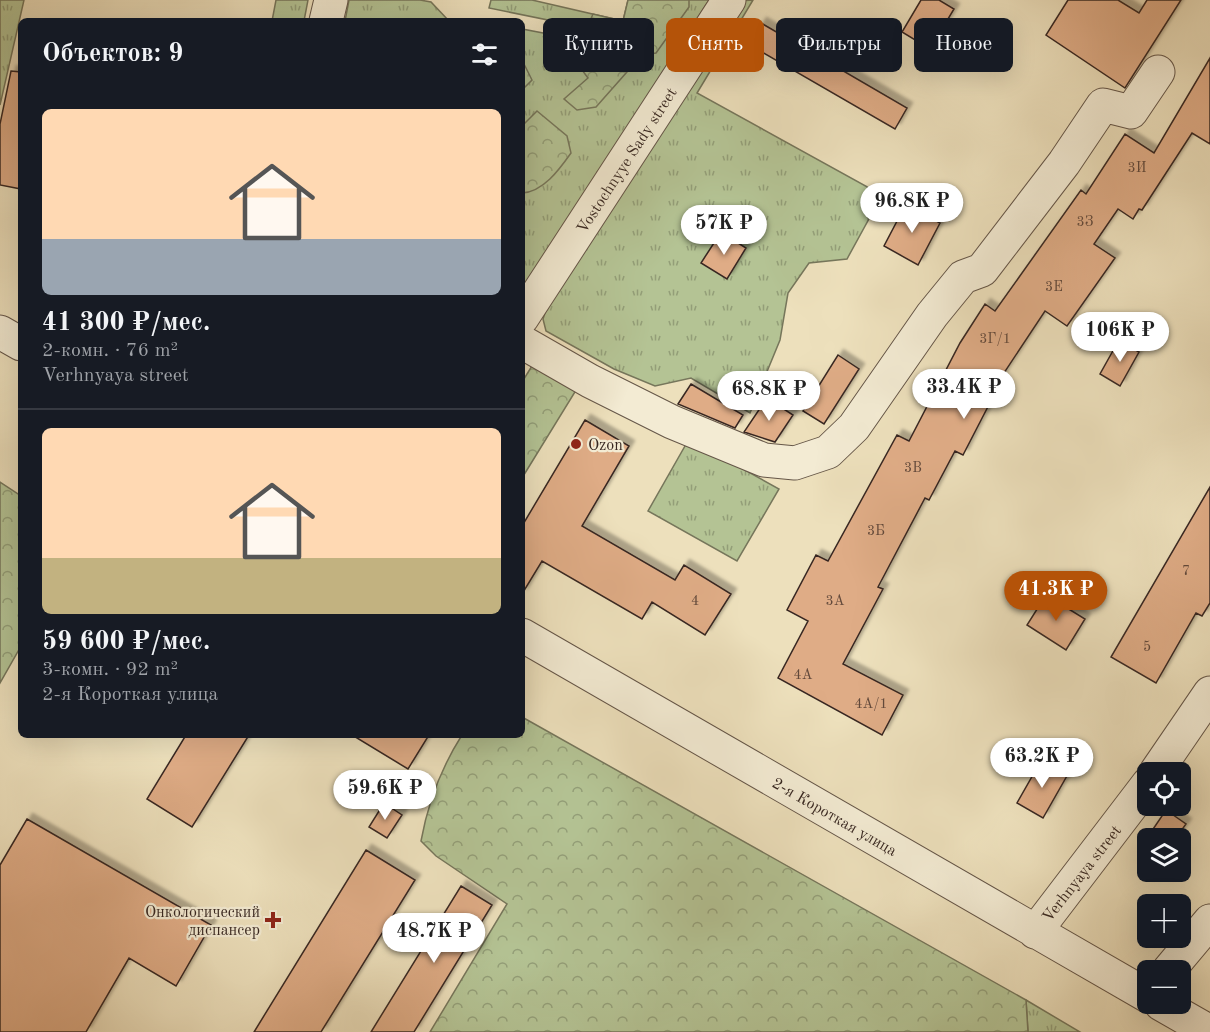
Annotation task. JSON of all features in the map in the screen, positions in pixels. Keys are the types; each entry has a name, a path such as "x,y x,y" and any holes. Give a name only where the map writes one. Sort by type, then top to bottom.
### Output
{"street":[{"path":"327,18 331,0"},
{"name":"Vostochnyye Sady street","path":"525,313 729,0"},
{"path":"525,344 590,381 672,422 764,460 795,463 828,452 854,427 932,315 963,277 982,270 1064,163 1103,105 1131,112 1158,72"},
{"path":"0,332 18,342"},
{"name":"2-я Короткая улица","path":"525,637 1137,990"},
{"path":"1163,762 1210,693"},
{"name":"Verhnyaya street","path":"1035,932 1137,798"},
{"path":"1177,960 1210,921"},
{"path":"1178,1014 1210,1032"}],"green space":[{"path":"0,0 24,0 18,18 0,105"},
{"path":"276,0 308,0 305,18 273,18"},
{"path":"349,0 420,0 431,2 446,18 346,18"},
{"path":"491,0 532,0 610,18 543,18 489,8"},
{"path":"628,0 709,0 698,18 666,18 666,68 525,289 525,30 543,33 543,72 654,72 654,18 624,18"},
{"path":"628,0 689,0 689,7 681,18 666,18 666,39 656,53 654,53 654,18 624,18"},
{"path":"753,0 742,18 726,18 737,1"},
{"path":"593,14 610,18 591,18"},
{"path":"525,66 532,80 525,87"},
{"path":"584,72 627,72 596,107 577,110 564,99 588,78"},
{"path":"692,72 710,72 697,93 882,195 847,259 809,263 788,293 780,340 750,413 691,378 655,386 614,369 546,331 543,319 550,298"},
{"path":"537,111 567,136 571,153 556,173 544,184 525,193 525,123"},
{"path":"535,361 578,387 525,473 525,377"},
{"path":"689,439 779,489 737,561 648,511"},
{"path":"0,482 18,494 18,651 0,683"},
{"path":"525,719 1026,1000 1028,1032 430,1032 507,904 436,856 421,841 436,786 460,738 525,738"},
{"path":"1026,1000 1080,1032 1028,1032"}],"building":[{"path":"921,0 939,0 954,9 949,18 914,18 914,39 902,32"},
{"path":"1068,0 1118,0 1139,13 1147,0 1181,0 1125,88 1046,35"},
{"path":"764,25 776,32 776,60 764,53"},
{"path":"1210,58 1210,144 1192,133 1142,210 1139,209 1133,219 1118,209 1094,244 1115,258 1067,326 1045,311 992,391 995,393 963,455 955,451 929,500 925,498 878,587 883,589 843,664 903,695 882,735 778,678 808,621 787,610 816,555 828,561 897,435 909,441 960,343 985,304 995,311 1081,190 1086,194 1125,134 1154,153"},
{"path":"11,71 18,72 18,188 0,185 0,124"},
{"path":"796,72 845,72 907,108 895,129"},
{"path":"906,204 940,223 918,265 884,246"},
{"path":"721,232 746,248 727,279 701,263"},
{"path":"1119,340 1139,352 1120,386 1100,374"},
{"path":"838,355 859,369 824,424 803,411"},
{"path":"691,384 743,415 735,428 678,404"},
{"path":"767,398 793,415 775,442 744,432"},
{"path":"585,420 629,446 582,526 675,580 684,565 731,594 705,635 652,602 642,619 542,561 525,589 525,521"},
{"path":"1210,487 1210,603 1202,616 1196,613 1156,683 1111,657"},
{"path":"1046,595 1085,619 1066,650 1027,625"},
{"path":"184,738 247,738 192,827 147,799"},
{"path":"357,738 427,738 408,769"},
{"path":"1042,759 1068,774 1043,818 1017,803"},
{"path":"384,803 402,815 387,838 369,827"},
{"path":"1162,816 1175,816 1186,824 1183,828 1154,828"},
{"path":"27,819 211,925 176,986 129,958 86,1032 0,1032 0,865"},
{"path":"366,850 415,880 321,1032 254,1032"},
{"path":"461,886 492,905 414,1032 371,1032"}],"place":[{"name":"Ozon","path":"576,444"},
{"name":"Онкологический диспансер","path":"273,920"}]}
